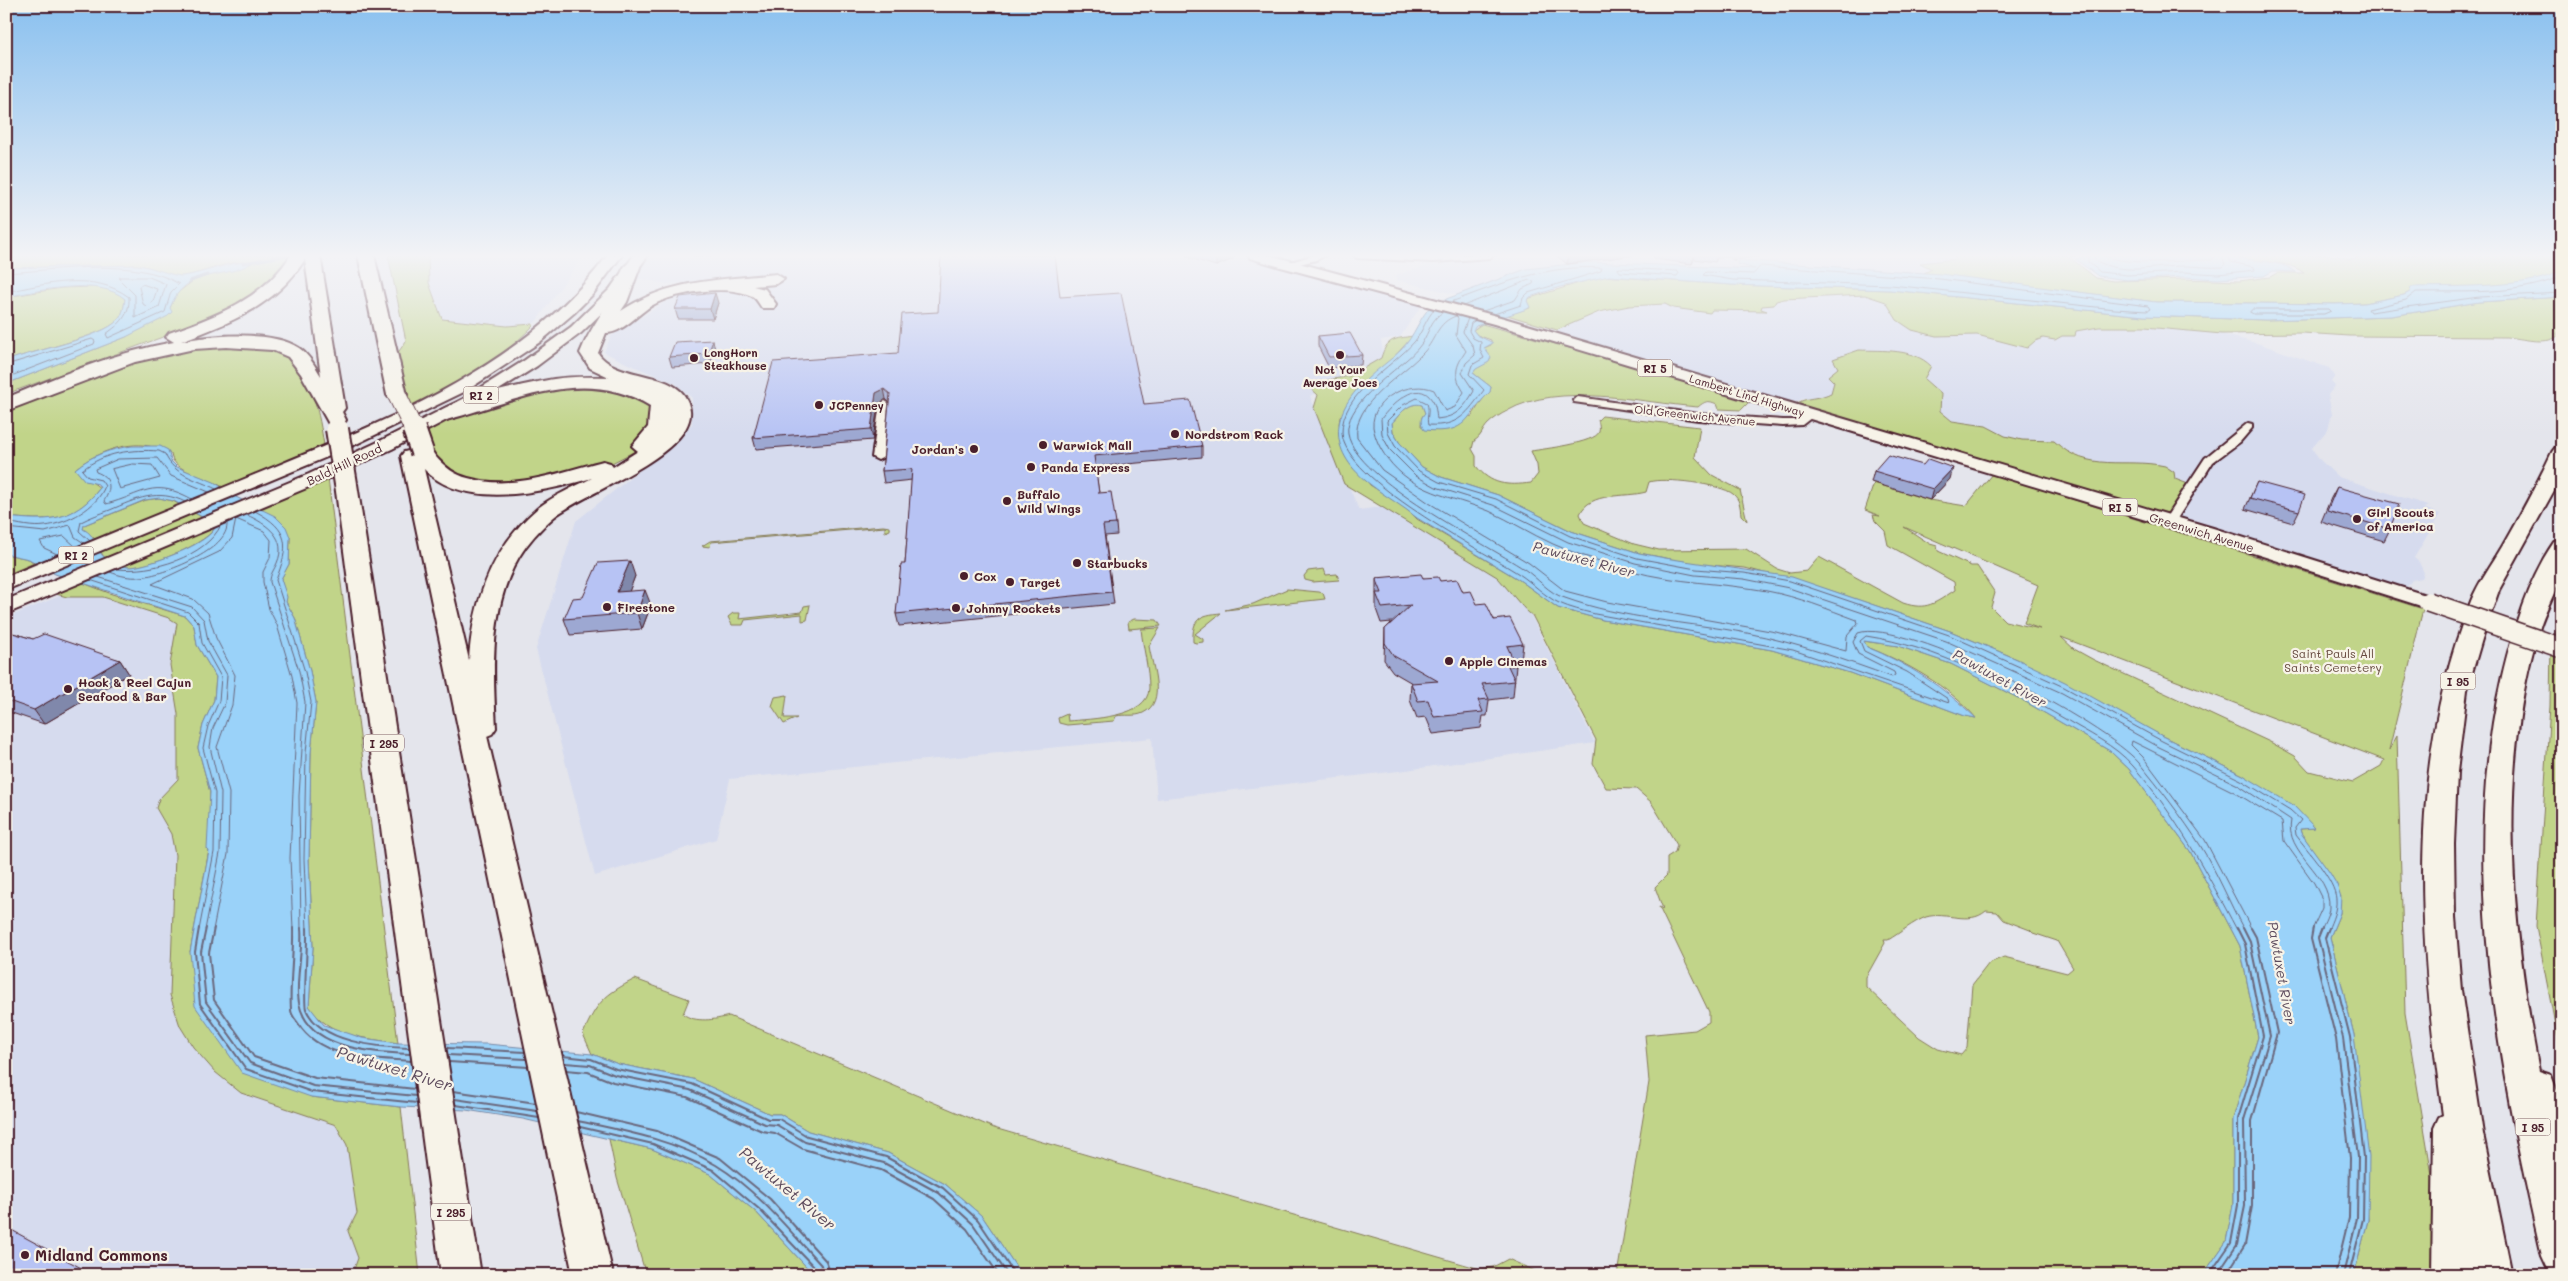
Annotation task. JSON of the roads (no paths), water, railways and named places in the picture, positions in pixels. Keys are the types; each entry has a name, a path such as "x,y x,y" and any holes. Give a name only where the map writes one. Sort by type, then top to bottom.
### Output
{"highway":[{"path":"6,399 47,382 175,338 229,315"},
{"name":"I 295","path":"321,315 461,1275"},
{"path":"380,315 398,395 416,454 490,812 593,1275"},
{"path":"490,812 482,736 482,660 483,625 495,579 520,540 548,512 647,454 672,434 681,417 678,404 669,392 653,384 604,370 593,362 589,353 594,339 610,315"},
{"path":"594,339 628,315"},
{"path":"6,405 126,359 193,344 246,341 282,347 294,353 337,424"},
{"path":"416,454 446,476 459,482 493,487 535,484 592,471 635,452 655,433 662,414 659,403 640,390 606,384 579,383 524,389 495,396 446,414"},
{"name":"I 95","path":"2492,1275 2453,1063 2441,931 2439,830 2452,700 2482,601 2529,518 2562,452"},
{"name":"I 95","path":"2562,546 2538,596 2523,639 2512,686 2503,740 2499,801 2499,853 2510,996 2536,1145 2562,1256"},
{"path":"2510,996 2562,1160"},
{"path":"2452,1275 2453,1063"},
{"path":"572,1184 608,1275"}],"main road":[{"name":"Bald Hill Road","path":"6,584 387,424 491,368 529,343 563,315"},
{"name":"Bald Hill Road","path":"6,608 351,462 446,414 531,364 576,330 592,315"},
{"name":"Lambert Lind Highway","path":"1478,315 1811,414"},
{"name":"Greenwich Avenue","path":"1811,414 2428,602 2562,648"}],"street":[{"name":"Old Greenwich Avenue","path":"1578,400 1698,417 1783,423 1798,423 1811,414"},
{"path":"878,456 885,404"},
{"path":"2169,522 2209,460 2236,440 2248,426"}],"water":[{"path":"121,315 169,315 126,337 6,384 6,361 97,333 110,327"},
{"name":"Pawtuxet River","path":"1424,315 1510,315 1476,326 1473,330 1477,335 1493,343 1484,348 1491,357 1489,362 1476,369 1473,373 1491,387 1490,392 1465,422 1450,430 1424,430 1421,421 1425,413 1422,405 1417,404 1405,409 1392,423 1393,432 1399,442 1422,467 1441,477 1498,495 1571,531 1639,553 1792,577 1950,631 2017,659 2065,682 2164,737 2243,775 2294,806 2315,828 2300,829 2330,873 2341,897 2340,913 2330,937 2354,1035 2369,1157 2368,1220 2354,1275 2203,1275 2226,1242 2233,1205 2233,1119 2258,1037 2240,946 2190,851 2129,769 2110,751 2024,701 1951,664 1898,646 1864,641 1867,647 1882,653 1925,677 1952,696 1976,718 1965,716 1850,673 1772,650 1603,620 1558,608 1518,579 1417,518 1357,473 1347,460 1338,434 1345,407 1354,394 1366,380 1406,345"},
{"path":"2132,315 2399,315 2266,320"},
{"name":"Pawtuxet River","path":"160,446 168,450 171,461 177,467 214,482 236,497 275,516 286,527 290,537 289,564 281,579 287,597 286,602 295,618 310,671 316,702 311,753 309,859 313,948 309,1006 324,1025 362,1038 398,1043 487,1044 592,1054 618,1064 693,1079 770,1114 780,1114 808,1131 888,1153 945,1184 982,1216 1021,1274 1028,1275 814,1275 756,1212 710,1174 652,1149 523,1119 466,1110 401,1107 311,1097 242,1073 195,1006 190,952 209,851 207,849 210,792 198,748 203,725 214,700 216,677 197,645 194,626 185,616 55,574 29,559 6,554 6,517 46,519 69,514 80,508 100,488 98,484 85,481 75,469 95,456 124,447","holes":["159,498 174,501 216,525 212,532 203,539 163,559 137,566 128,567 120,565 102,555 91,535 83,529 84,525 145,500"]}],"place":[{"name":"Not Your Average Joes","path":"1340,355"},
{"name":"LongHorn Steakhouse","path":"694,358"},
{"name":"JCPenney","path":"819,405"},
{"name":"Nordstrom Rack","path":"1175,434"},
{"name":"Warwick Mall","path":"1043,445"},
{"name":"Jordan's","path":"974,449"},
{"name":"Panda Express","path":"1031,467"},
{"name":"Buffalo Wild Wings","path":"1007,501"},
{"name":"Girl Scouts of America","path":"2357,519"},
{"name":"Starbucks","path":"1077,563"},
{"name":"Cox","path":"964,576"},
{"name":"Target","path":"1010,582"},
{"name":"Firestone","path":"607,607"},
{"name":"Johnny Rockets","path":"956,608"},
{"name":"Apple Cinemas","path":"1449,661"},
{"name":"Hook & Reel Cajun Seafood & Bar","path":"68,689"},
{"name":"Midland Commons","path":"25,1255"}],"park label":[{"name":"Saint Pauls All Saints Cemetery","path":"2333,660"}]}
